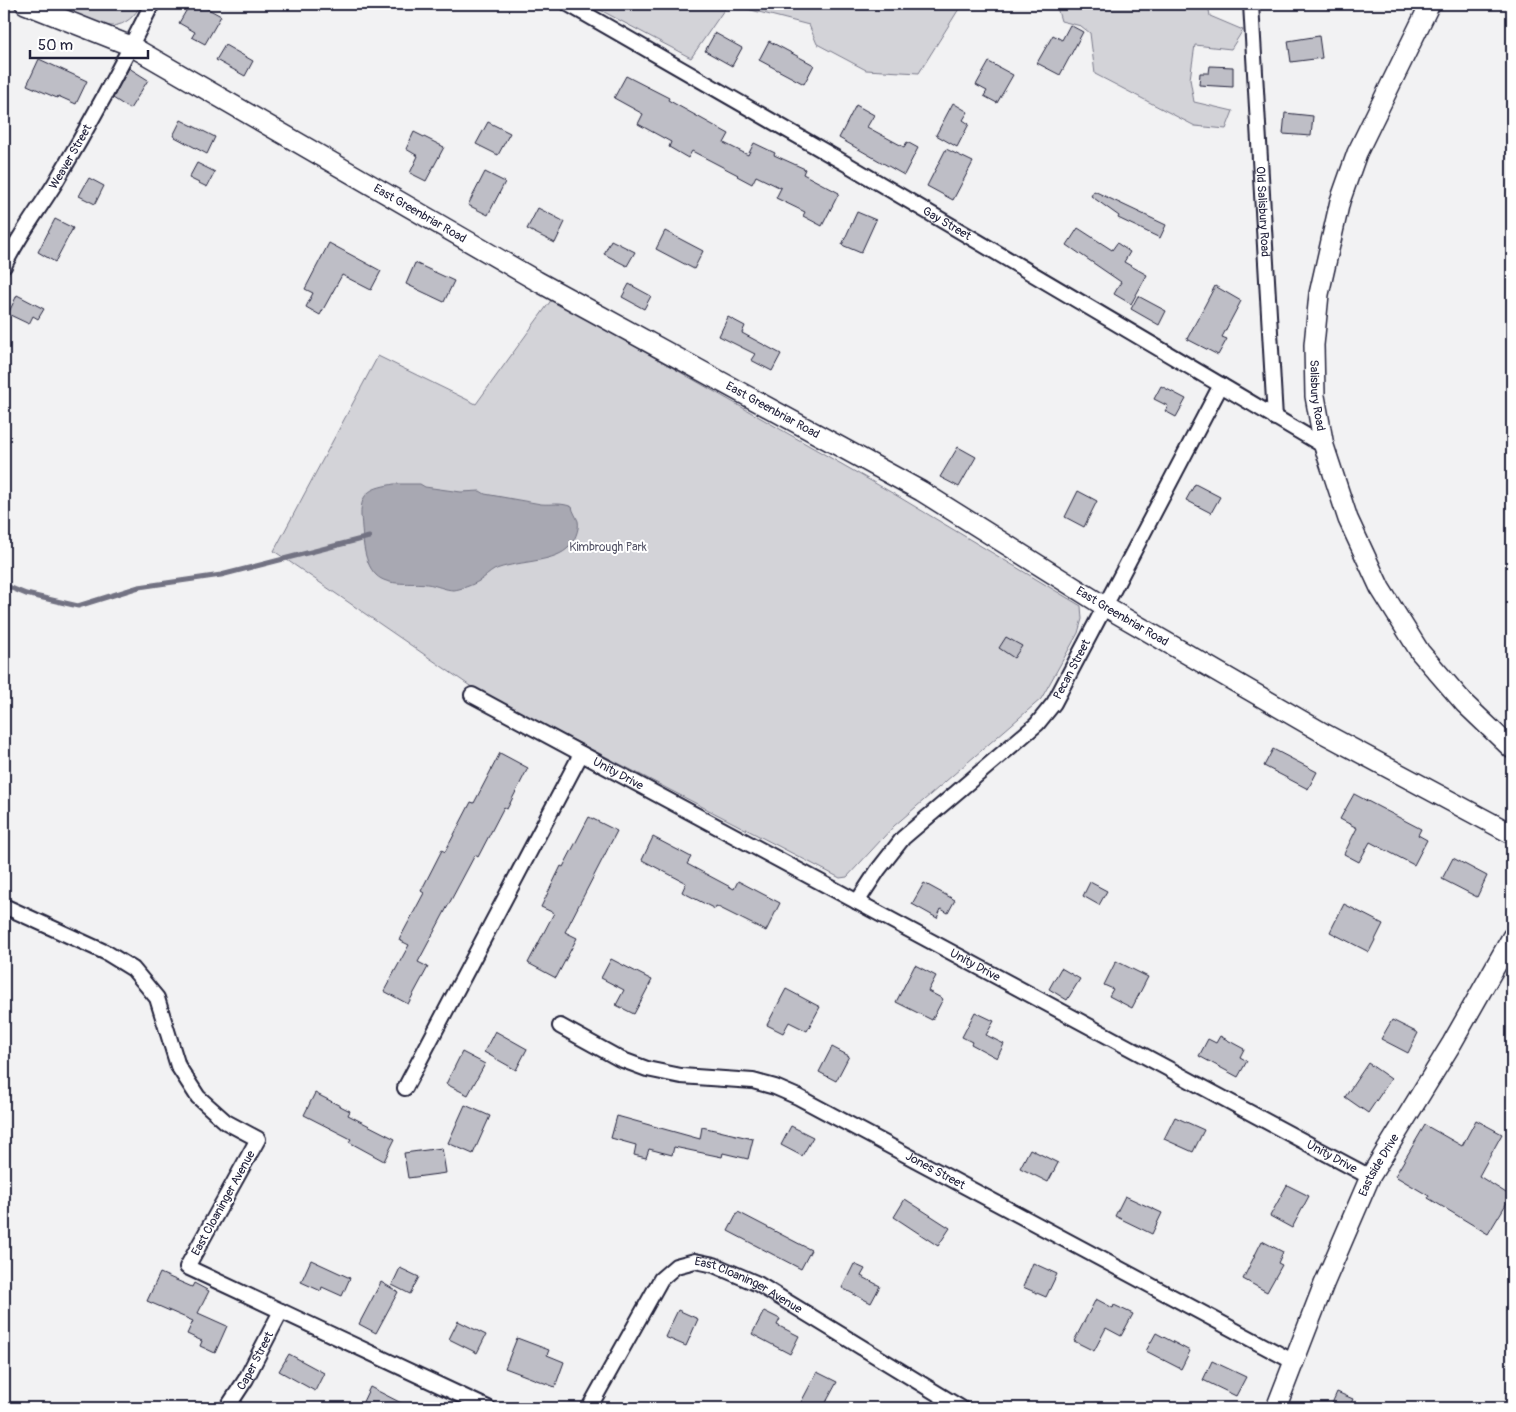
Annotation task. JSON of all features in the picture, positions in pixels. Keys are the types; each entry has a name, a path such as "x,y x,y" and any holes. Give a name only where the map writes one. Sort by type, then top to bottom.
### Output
{"street":[{"name":"East Greenbriar Road","path":"25,4 132,46 537,281 921,491 1104,606 1325,734 1512,834"},
{"name":"Weaver Street","path":"4,266 8,248 53,185 132,46 152,4"},
{"name":"Gay Street","path":"568,4 842,161 1324,446"},
{"name":"Old Salisbury Road","path":"1251,4 1275,418"},
{"name":"Salisbury Road","path":"1430,4 1357,153 1340,201 1319,294 1314,344 1315,396 1324,446 1348,519 1380,588 1420,652 1465,704 1512,749"},
{"name":"Pecan Street","path":"857,902 878,870 903,838 1037,724 1054,703 1220,385"},
{"name":"Unity Drive","path":"472,695 1370,1177"},
{"name":"Unity Drive","path":"405,1088 581,754"},
{"name":"East Cloaninger Avenue","path":"4,906 133,968 157,998 178,1066 198,1096 226,1122 258,1139 187,1267 488,1408"},
{"name":"Eastside Drive","path":"1276,1408 1324,1284 1370,1177 1452,1044 1512,937"},
{"name":"Jones Street","path":"560,1026 620,1059 647,1069 681,1076 753,1081 775,1087 1294,1362"},
{"name":"East Cloaninger Avenue","path":"590,1408 662,1278 676,1266 695,1261 714,1265 758,1284 962,1408"},
{"name":"Caper Street","path":"227,1408 246,1379 280,1311"}],"green space":[{"path":"50,4 141,4 130,19 122,24 112,26"},
{"path":"589,4 728,4 691,58"},
{"path":"728,4 962,4 919,73 866,70 817,44 809,25"},
{"path":"1056,4 1208,4 1210,16 1243,30 1231,49 1195,45 1190,79 1194,102 1233,111 1226,129 1195,126 1095,74 1090,33 1081,26 1061,21"},
{"name":"Kimbrough Park","path":"552,299 894,494 1081,606 1082,619 1078,633 1041,699 894,826 847,877 840,878 473,688 274,551 378,356 476,404"}],"shaded area":[{"path":"394,484 420,484 425,487 461,492 480,491 485,494 541,504 568,505 572,507 578,521 577,532 570,546 560,554 502,567 460,589 451,590 427,584 393,583 376,575 368,562 363,539 361,507 365,496 369,492"}],"building":[{"path":"190,4 199,4 221,16 205,44 192,37 195,32 179,23"},
{"path":"1070,25 1083,32 1060,75 1037,63 1053,35 1062,40"},
{"path":"715,33 742,48 732,66 705,51"},
{"path":"1319,36 1322,58 1291,62 1288,41"},
{"path":"769,41 814,65 804,84 759,60"},
{"path":"225,45 253,61 245,76 216,60"},
{"path":"39,59 87,81 76,104 27,85"},
{"path":"989,62 1013,75 997,103 984,96 987,91 976,85"},
{"path":"1210,66 1233,67 1233,87 1199,85 1200,73 1209,73"},
{"path":"129,68 148,80 130,109 113,98"},
{"path":"626,76 669,98 668,100 729,134 724,143 748,155 754,143 775,153 774,155 805,169 803,174 839,193 822,226 803,216 805,212 776,198 781,188 756,176 752,184 692,151 688,158 669,147 671,142 638,124 643,114 614,98"},
{"path":"953,103 968,112 963,120 969,124 957,147 936,135"},
{"path":"856,105 874,115 867,127 904,147 907,142 918,148 904,175 839,138"},
{"path":"1285,113 1313,116 1311,136 1283,134"},
{"path":"181,120 215,137 207,154 173,136"},
{"path":"488,122 510,133 498,155 476,144"},
{"path":"414,132 444,147 426,181 410,173 418,156 406,149"},
{"path":"946,149 973,162 953,200 927,186"},
{"path":"197,163 215,172 207,187 189,178"},
{"path":"485,172 505,182 488,215 468,205"},
{"path":"89,178 104,186 95,204 79,196"},
{"path":"1094,191 1166,225 1160,238 1118,218 1119,216 1091,196"},
{"path":"538,208 565,222 555,243 527,229"},
{"path":"857,212 876,220 861,253 842,245"},
{"path":"55,219 73,228 55,262 38,252"},
{"path":"1078,228 1112,250 1117,243 1130,252 1124,262 1147,275 1131,304 1114,294 1121,282 1067,245"},
{"path":"665,231 703,251 694,269 656,249"},
{"path":"611,240 635,252 627,266 604,254"},
{"path":"329,243 381,271 371,290 342,275 320,315 306,307 313,293 305,289"},
{"path":"415,263 454,281 444,302 406,284"},
{"path":"629,284 651,296 644,309 622,297"},
{"path":"1215,286 1241,301 1222,337 1227,339 1218,355 1187,339"},
{"path":"17,295 44,309 38,319 33,316 29,324 8,314"},
{"path":"1138,296 1166,311 1159,325 1131,309"},
{"path":"728,317 745,326 742,333 781,354 772,371 751,360 755,354 719,336"},
{"path":"1161,386 1186,399 1176,417 1165,411 1168,406 1154,399"},
{"path":"958,447 976,457 959,487 940,477"},
{"path":"1195,484 1220,497 1211,513 1186,500"},
{"path":"1078,491 1097,501 1084,527 1065,517"},
{"path":"1006,637 1022,646 1014,658 999,648"},
{"path":"1273,749 1317,772 1308,789 1264,766"},
{"path":"500,753 528,768 507,809 504,807 478,857 475,855 418,962 428,967 408,1004 384,991 409,945 399,940 424,893 421,891 442,850 445,852 471,802 474,803"},
{"path":"1354,794 1421,829 1418,835 1427,840 1414,865 1370,842 1359,862 1344,854 1357,828 1340,819"},
{"path":"589,817 617,831 565,932 577,938 556,978 528,963 554,913 541,907 561,866 563,867"},
{"path":"653,837 691,857 687,864 734,889 738,881 780,903 766,931 716,906 715,909 682,892 686,883 642,860"},
{"path":"1453,858 1487,876 1477,897 1442,879"},
{"path":"1090,882 1107,891 1099,905 1083,896"},
{"path":"924,883 955,900 948,913 941,909 937,918 912,904"},
{"path":"1344,904 1383,924 1369,952 1330,932"},
{"path":"611,959 652,980 634,1014 616,1005 624,990 601,978"},
{"path":"1116,961 1148,977 1132,1008 1109,996 1113,989 1104,985"},
{"path":"915,965 936,976 928,991 943,999 932,1020 896,1002"},
{"path":"1061,968 1080,979 1067,1000 1049,989"},
{"path":"786,989 820,1007 807,1031 789,1022 783,1033 767,1025"},
{"path":"975,1012 994,1021 986,1035 1004,1044 997,1058 962,1037"},
{"path":"1392,1020 1418,1033 1408,1053 1381,1039"},
{"path":"495,1031 527,1049 516,1070 484,1052"},
{"path":"1220,1036 1244,1049 1240,1057 1247,1061 1238,1077 1199,1056 1208,1039 1216,1043"},
{"path":"832,1047 849,1056 836,1081 819,1072"},
{"path":"462,1052 485,1064 468,1095 446,1084"},
{"path":"1368,1063 1391,1079 1368,1113 1345,1097"},
{"path":"315,1093 350,1111 348,1115 395,1139 384,1161 349,1142 351,1139 304,1115"},
{"path":"465,1105 490,1116 473,1154 448,1143"},
{"path":"617,1116 700,1139 702,1127 753,1139 748,1159 723,1153 722,1157 674,1147 672,1155 649,1149 646,1158 634,1155 636,1145 611,1138"},
{"path":"1175,1117 1204,1130 1193,1152 1164,1139"},
{"path":"1476,1120 1502,1134 1479,1176 1511,1196 1488,1234 1395,1176 1425,1125 1462,1146"},
{"path":"791,1126 813,1137 802,1156 781,1145"},
{"path":"442,1148 446,1173 408,1178 404,1153"},
{"path":"1030,1149 1058,1163 1048,1182 1020,1168"},
{"path":"1287,1185 1309,1196 1292,1228 1270,1216"},
{"path":"1125,1196 1162,1213 1152,1234 1115,1216"},
{"path":"905,1199 950,1228 938,1246 894,1217"},
{"path":"738,1212 811,1250 801,1269 728,1231"},
{"path":"1262,1241 1283,1252 1278,1263 1282,1265 1267,1292 1243,1279"},
{"path":"311,1260 350,1278 342,1296 322,1287 321,1291 301,1282"},
{"path":"1033,1263 1057,1274 1046,1297 1023,1287"},
{"path":"854,1264 865,1269 861,1276 880,1286 871,1303 842,1288"},
{"path":"400,1268 419,1277 410,1294 392,1285"},
{"path":"160,1273 192,1287 194,1283 209,1291 198,1313 227,1326 215,1353 200,1346 202,1341 187,1334 193,1321 147,1301"},
{"path":"381,1282 398,1292 376,1333 359,1324"},
{"path":"1096,1299 1113,1308 1114,1305 1133,1314 1121,1336 1106,1328 1094,1351 1074,1341"},
{"path":"678,1310 698,1319 686,1346 665,1337"},
{"path":"764,1311 780,1319 777,1325 799,1336 790,1354 752,1334"},
{"path":"458,1321 486,1335 477,1353 449,1339"},
{"path":"1156,1333 1190,1351 1181,1369 1146,1351"},
{"path":"517,1338 549,1350 547,1355 564,1362 555,1387 505,1368"},
{"path":"289,1354 324,1373 315,1391 279,1371"},
{"path":"1212,1361 1246,1377 1236,1396 1203,1380"},
{"path":"817,1372 837,1382 823,1408 798,1408"},
{"path":"370,1387 411,1408 360,1408"},
{"path":"1337,1392 1353,1399 1349,1408 1330,1408"}],"waterway":[{"path":"4,585 26,594 78,606 139,587 221,575 369,537"}]}
